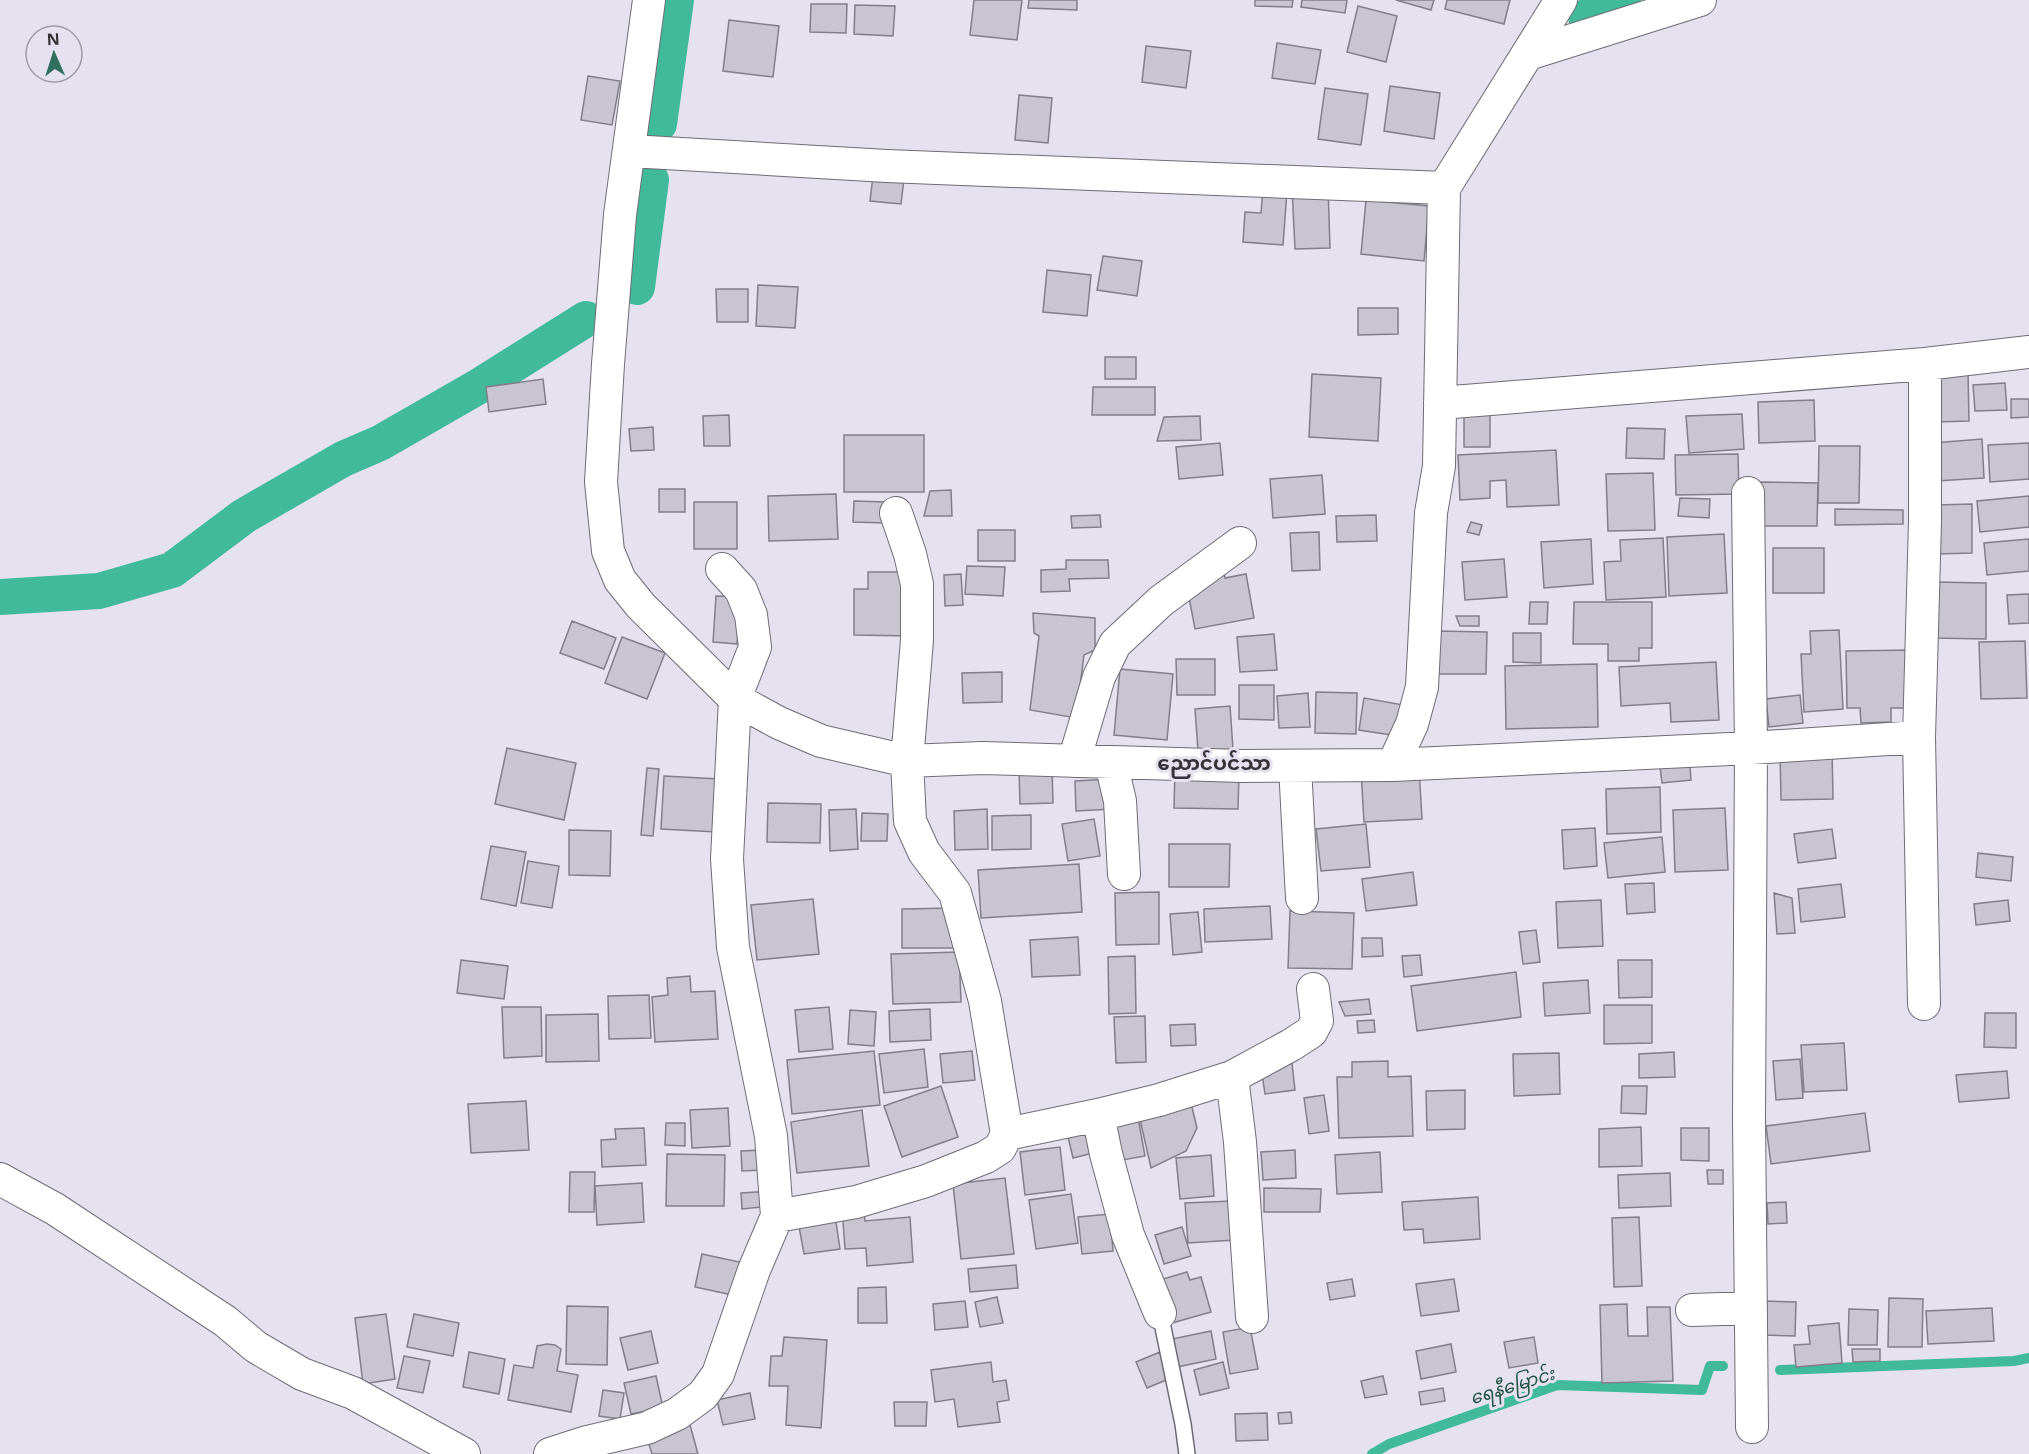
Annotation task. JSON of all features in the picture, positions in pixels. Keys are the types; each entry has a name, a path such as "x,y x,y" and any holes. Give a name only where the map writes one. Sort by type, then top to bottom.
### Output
{"street":[{"path":"649,0 620,215 601,482 608,551 620,580 641,606 735,699 779,723 821,741 907,761 982,758 1242,766 1393,765 1751,748 1919,737"},
{"path":"1393,765 1412,724 1422,687 1431,513 1439,466 1444,188 1561,0"},
{"path":"1528,54 1700,0"},
{"path":"630,151 898,166 1444,188"},
{"path":"1440,403 1925,364 2029,352"},
{"path":"1924,1004 1919,737 1925,522 1925,364"},
{"path":"1748,494 1751,748 1749,1130 1752,1427"},
{"path":"777,1216 856,1202 926,1181 986,1157 1000,1148 1007,1134 985,1001 955,893 924,852 910,820 907,761 917,640 917,584 896,513"},
{"path":"1074,761 1099,677 1115,644 1161,601 1240,543"},
{"path":"550,1454 587,1442 647,1428 677,1414 703,1395 718,1374 754,1270 777,1216 771,1136 733,947 727,859 735,699 755,647 752,615 741,590 722,569"},
{"path":"1111,762 1120,801 1124,874"},
{"path":"1295,766 1302,898"},
{"path":"1007,1134 1159,1100 1232,1077 1292,1045 1311,1032 1317,1021 1313,989"},
{"path":"1232,1077 1240,1142 1252,1317"},
{"path":"1098,1115 1128,1235 1160,1313"},
{"path":"0,1179 55,1209 225,1321 256,1347 302,1374 353,1393 464,1454"},
{"path":"1692,1310 1751,1308"}],"lane":[{"path":"1160,1313 1187,1454"}],"building":[{"path":"974,0 1022,0 1017,40 970,35"},
{"path":"1029,0 1077,0 1077,10 1028,8"},
{"path":"1255,0 1293,0 1292,7 1255,6"},
{"path":"1302,0 1347,0 1345,13 1301,7"},
{"path":"1396,0 1434,0 1431,10"},
{"path":"1447,0 1510,0 1504,24 1445,9"},
{"path":"811,4 847,4 846,33 810,32"},
{"path":"855,5 895,6 893,36 854,34"},
{"path":"1358,6 1397,16 1386,62 1347,52"},
{"path":"729,20 779,26 773,77 723,71"},
{"path":"1277,43 1321,50 1315,84 1272,78"},
{"path":"1146,46 1191,51 1186,88 1142,82"},
{"path":"588,76 620,81 612,125 581,120"},
{"path":"1390,86 1440,93 1434,139 1384,131"},
{"path":"1325,88 1368,94 1361,145 1318,139"},
{"path":"1019,95 1052,98 1048,143 1015,140"},
{"path":"873,176 904,179 901,204 870,201"},
{"path":"1328,187 1330,248 1295,249 1292,188"},
{"path":"1263,189 1287,191 1283,245 1243,242 1245,212 1261,213"},
{"path":"1366,200 1429,206 1424,261 1361,254"},
{"path":"1103,256 1142,261 1137,296 1097,290"},
{"path":"1047,270 1091,275 1087,316 1043,312"},
{"path":"758,285 798,287 795,328 756,326"},
{"path":"716,289 748,289 748,322 717,322"},
{"path":"1358,308 1398,308 1398,334 1358,335"},
{"path":"1105,357 1136,357 1136,379 1105,379"},
{"path":"1968,370 1969,421 1935,422 1934,371"},
{"path":"1312,374 1381,378 1378,441 1309,437"},
{"path":"543,379 546,404 489,412 486,387"},
{"path":"2005,383 2007,410 1975,411 1973,385"},
{"path":"1093,387 1155,387 1155,415 1092,415"},
{"path":"2011,399 2029,399 2029,417 2011,418"},
{"path":"1814,400 1815,441 1759,443 1758,402"},
{"path":"1490,405 1490,447 1464,447 1464,406"},
{"path":"1742,414 1744,449 1689,453 1686,416"},
{"path":"729,415 730,446 704,446 703,416"},
{"path":"1200,416 1201,440 1157,441 1164,417"},
{"path":"653,427 654,450 631,451 629,429"},
{"path":"1627,428 1665,429 1664,459 1626,458"},
{"path":"844,435 924,435 924,492 844,492"},
{"path":"1982,439 1984,478 1936,481 1933,443"},
{"path":"1220,443 1223,475 1179,479 1176,447"},
{"path":"2029,443 2029,479 1990,482 1988,445"},
{"path":"1819,446 1860,446 1859,503 1818,503"},
{"path":"1556,450 1559,505 1507,507 1506,480 1490,481 1490,498 1460,500 1458,455"},
{"path":"1738,454 1739,494 1676,495 1675,455"},
{"path":"1653,473 1655,530 1608,531 1606,474"},
{"path":"1322,475 1325,514 1273,518 1270,479"},
{"path":"1759,482 1818,483 1817,526 1758,526"},
{"path":"659,489 685,489 685,512 659,512"},
{"path":"951,490 952,516 924,516 930,491"},
{"path":"836,494 838,539 769,541 768,496"},
{"path":"2029,496 2029,527 1980,532 1977,501"},
{"path":"1680,498 1710,499 1709,518 1678,516"},
{"path":"854,501 886,502 885,523 853,522"},
{"path":"694,502 737,502 737,549 694,549"},
{"path":"1972,504 1972,553 1936,554 1935,505"},
{"path":"1835,509 1903,510 1903,524 1835,525"},
{"path":"1100,515 1101,527 1072,528 1071,516"},
{"path":"1376,515 1377,541 1337,542 1336,516"},
{"path":"1471,522 1482,525 1479,535 1467,532"},
{"path":"978,530 1015,530 1015,561 978,561"},
{"path":"1319,532 1320,570 1292,571 1290,533"},
{"path":"1724,534 1727,593 1669,596 1667,537"},
{"path":"1663,538 1666,597 1606,600 1604,562 1621,561 1620,540"},
{"path":"1591,539 1593,584 1544,588 1541,542"},
{"path":"2029,539 2029,571 1987,575 1984,543"},
{"path":"1773,548 1824,548 1824,593 1773,593"},
{"path":"1504,559 1507,597 1465,600 1462,562"},
{"path":"1066,560 1108,560 1109,578 1069,579 1070,591 1041,592 1041,570 1066,569"},
{"path":"967,566 1005,567 1003,596 965,594"},
{"path":"868,572 913,572 912,636 854,635 854,589 868,589"},
{"path":"1224,572 1225,578 1246,574 1254,618 1195,629 1187,587"},
{"path":"961,574 963,605 945,606 944,575"},
{"path":"1934,582 1986,583 1986,639 1933,638"},
{"path":"2029,594 2029,623 2009,624 2007,595"},
{"path":"716,596 741,597 737,644 713,642"},
{"path":"1530,602 1548,602 1547,624 1529,624"},
{"path":"1574,602 1652,602 1652,648 1639,648 1639,661 1608,661 1608,644 1573,644"},
{"path":"1033,613 1095,618 1095,650 1084,655 1076,718 1030,710 1039,636 1034,633"},
{"path":"1456,616 1479,616 1479,626 1460,626"},
{"path":"572,621 616,638 604,669 560,653"},
{"path":"1839,630 1843,709 1804,712 1801,654 1811,654 1810,631"},
{"path":"1437,631 1487,632 1486,674 1436,674"},
{"path":"1513,633 1541,633 1541,663 1513,662"},
{"path":"1274,634 1277,670 1240,672 1237,637"},
{"path":"622,637 665,653 647,699 605,683"},
{"path":"2025,641 2027,698 1981,699 1979,642"},
{"path":"1910,650 1911,708 1891,708 1891,722 1861,723 1860,708 1847,708 1846,651"},
{"path":"1176,659 1215,659 1215,695 1177,695"},
{"path":"1716,662 1719,720 1671,722 1670,703 1621,706 1619,667"},
{"path":"1597,664 1598,727 1506,729 1505,666"},
{"path":"1120,669 1173,674 1167,740 1114,735"},
{"path":"1002,672 1002,702 963,703 962,673"},
{"path":"1239,685 1274,685 1274,720 1239,719"},
{"path":"1316,692 1357,693 1356,734 1315,733"},
{"path":"1308,693 1310,727 1279,728 1277,696"},
{"path":"1800,695 1803,723 1769,727 1766,699"},
{"path":"1364,698 1409,706 1404,737 1359,730"},
{"path":"1230,706 1233,749 1198,751 1195,709"},
{"path":"507,748 576,763 564,820 495,804"},
{"path":"1832,748 1833,799 1781,800 1780,750"},
{"path":"1689,754 1691,780 1662,783 1659,758"},
{"path":"1052,767 1053,803 1020,804 1019,768"},
{"path":"647,768 659,769 653,836 641,835"},
{"path":"1419,768 1422,819 1364,822 1361,771"},
{"path":"1175,771 1239,772 1238,809 1174,808"},
{"path":"664,776 719,779 716,832 661,829"},
{"path":"1112,779 1113,809 1076,811 1075,781"},
{"path":"1660,787 1661,832 1607,834 1606,789"},
{"path":"768,803 821,804 820,843 767,842"},
{"path":"1725,808 1728,870 1675,872 1673,810"},
{"path":"856,809 858,849 830,851 829,810"},
{"path":"987,809 988,849 955,850 954,811"},
{"path":"862,813 888,814 887,841 861,841"},
{"path":"1031,815 1031,849 992,850 992,816"},
{"path":"1094,819 1100,856 1068,861 1062,824"},
{"path":"1366,824 1370,867 1321,871 1316,829"},
{"path":"1595,828 1597,866 1564,869 1562,830"},
{"path":"1832,829 1836,858 1798,863 1794,834"},
{"path":"569,830 611,831 610,876 569,875"},
{"path":"1662,837 1665,872 1608,878 1604,843"},
{"path":"1169,844 1230,844 1229,887 1169,887"},
{"path":"491,846 526,852 516,906 481,899"},
{"path":"1978,853 2013,857 2011,881 1976,877"},
{"path":"528,861 559,866 552,908 521,903"},
{"path":"1079,864 1082,912 981,918 978,870"},
{"path":"1413,872 1417,905 1366,911 1362,879"},
{"path":"1654,883 1655,912 1627,914 1625,884"},
{"path":"1841,884 1845,917 1801,922 1798,889"},
{"path":"1159,892 1159,944 1116,945 1115,893"},
{"path":"1774,893 1792,898 1795,933 1777,934"},
{"path":"813,899 819,954 757,960 751,905"},
{"path":"1601,900 1603,946 1558,948 1556,902"},
{"path":"2008,900 2010,921 1976,925 1974,904"},
{"path":"1270,906 1272,939 1205,942 1204,909"},
{"path":"954,908 954,948 902,948 902,909"},
{"path":"1290,911 1354,913 1352,969 1288,968"},
{"path":"1198,912 1202,952 1173,955 1170,914"},
{"path":"1536,930 1540,962 1523,964 1519,932"},
{"path":"1078,937 1080,975 1032,977 1030,940"},
{"path":"1362,938 1382,938 1383,956 1362,957"},
{"path":"959,952 961,1002 893,1004 891,954"},
{"path":"1420,955 1422,975 1404,977 1402,956"},
{"path":"1135,956 1136,1013 1109,1014 1108,957"},
{"path":"461,960 508,966 504,999 457,993"},
{"path":"1618,960 1652,960 1652,997 1619,998"},
{"path":"1516,972 1521,1017 1417,1031 1411,986"},
{"path":"690,976 691,992 715,991 718,1039 655,1042 652,997 668,995 667,978"},
{"path":"1588,980 1590,1013 1545,1016 1543,983"},
{"path":"649,995 651,1038 609,1039 608,996"},
{"path":"1369,999 1371,1014 1345,1016 1339,1002"},
{"path":"1604,1005 1652,1005 1652,1043 1604,1044"},
{"path":"502,1007 541,1007 542,1056 504,1058"},
{"path":"829,1007 833,1049 799,1052 795,1010"},
{"path":"930,1009 931,1040 890,1042 889,1011"},
{"path":"850,1010 876,1012 874,1046 848,1044"},
{"path":"1985,1013 2016,1013 2016,1048 1984,1047"},
{"path":"598,1014 599,1061 546,1062 546,1015"},
{"path":"1145,1016 1146,1062 1116,1063 1114,1017"},
{"path":"1374,1020 1375,1032 1358,1033 1357,1021"},
{"path":"1195,1024 1196,1045 1171,1046 1170,1025"},
{"path":"1844,1043 1847,1090 1804,1092 1801,1045"},
{"path":"924,1049 928,1087 884,1093 879,1054"},
{"path":"874,1051 880,1105 792,1114 787,1060"},
{"path":"972,1051 975,1080 943,1083 940,1054"},
{"path":"1674,1052 1675,1077 1639,1078 1639,1054"},
{"path":"1559,1053 1560,1094 1514,1096 1513,1054"},
{"path":"1800,1059 1803,1098 1776,1100 1773,1061"},
{"path":"1388,1061 1388,1077 1411,1076 1413,1136 1339,1138 1337,1077 1352,1077 1352,1062"},
{"path":"1292,1063 1295,1090 1265,1094 1261,1067"},
{"path":"2007,1071 2009,1098 1959,1102 1956,1075"},
{"path":"941,1086 958,1137 902,1157 884,1106"},
{"path":"1622,1086 1647,1086 1646,1114 1621,1113"},
{"path":"1465,1090 1465,1129 1427,1130 1426,1091"},
{"path":"1324,1095 1329,1131 1309,1134 1304,1098"},
{"path":"1190,1099 1197,1128 1186,1151 1151,1168 1139,1115"},
{"path":"526,1101 529,1150 471,1153 468,1104"},
{"path":"728,1108 730,1146 692,1148 690,1110"},
{"path":"862,1110 869,1166 797,1173 791,1122"},
{"path":"1137,1112 1145,1156 1117,1161 1110,1117"},
{"path":"1865,1113 1870,1151 1771,1164 1766,1126"},
{"path":"666,1123 685,1123 685,1146 665,1145"},
{"path":"1641,1127 1642,1166 1599,1167 1599,1129"},
{"path":"644,1128 646,1165 602,1167 601,1140 616,1139 615,1129"},
{"path":"1681,1128 1709,1128 1709,1161 1681,1160"},
{"path":"1092,1131 1097,1152 1073,1158 1068,1137"},
{"path":"1060,1147 1065,1190 1025,1195 1020,1152"},
{"path":"764,1150 765,1170 742,1171 741,1151"},
{"path":"1295,1150 1296,1178 1263,1180 1261,1152"},
{"path":"1380,1152 1382,1192 1337,1194 1335,1155"},
{"path":"667,1154 725,1155 724,1206 666,1206"},
{"path":"1211,1155 1214,1196 1180,1199 1176,1158"},
{"path":"1707,1170 1723,1170 1723,1184 1708,1184"},
{"path":"570,1172 595,1172 594,1212 569,1212"},
{"path":"1670,1173 1671,1206 1619,1208 1618,1175"},
{"path":"1005,1178 1014,1254 961,1259 953,1184"},
{"path":"642,1183 644,1222 597,1225 595,1186"},
{"path":"1264,1188 1321,1189 1320,1212 1264,1212"},
{"path":"771,1191 771,1206 742,1209 741,1193"},
{"path":"1071,1194 1078,1243 1036,1249 1029,1200"},
{"path":"1478,1197 1480,1239 1424,1243 1423,1229 1404,1230 1402,1202"},
{"path":"1232,1201 1235,1240 1188,1243 1185,1203"},
{"path":"1786,1202 1787,1223 1768,1224 1767,1203"},
{"path":"864,1206 865,1221 910,1217 913,1262 867,1266 866,1248 845,1249 842,1208"},
{"path":"1110,1214 1113,1251 1082,1254 1078,1217"},
{"path":"835,1215 840,1249 804,1254 798,1221"},
{"path":"1639,1217 1642,1286 1614,1287 1612,1218"},
{"path":"1182,1227 1191,1256 1164,1264 1155,1235"},
{"path":"702,1254 744,1263 737,1296 695,1287"},
{"path":"1016,1265 1018,1288 970,1292 968,1269"},
{"path":"1187,1272 1190,1280 1201,1277 1211,1312 1172,1323 1162,1288 1163,1279"},
{"path":"1352,1279 1355,1296 1330,1300 1327,1283"},
{"path":"1454,1279 1459,1311 1421,1316 1416,1284"},
{"path":"886,1287 887,1323 858,1323 858,1288"},
{"path":"997,1297 1003,1323 980,1327 975,1302"},
{"path":"1889,1298 1923,1299 1922,1347 1888,1347"},
{"path":"965,1301 968,1327 935,1330 933,1304"},
{"path":"1764,1301 1796,1302 1795,1336 1762,1335"},
{"path":"1627,1304 1628,1336 1648,1336 1647,1307 1670,1307 1673,1381 1602,1383 1600,1305"},
{"path":"567,1306 608,1307 607,1365 566,1364"},
{"path":"1992,1308 1994,1341 1928,1344 1926,1311"},
{"path":"1849,1309 1878,1310 1877,1345 1848,1345"},
{"path":"386,1314 395,1379 363,1384 355,1318"},
{"path":"414,1314 459,1323 453,1356 407,1347"},
{"path":"1839,1323 1842,1363 1796,1367 1794,1345 1810,1344 1808,1326"},
{"path":"1250,1327 1258,1369 1230,1374 1223,1332"},
{"path":"651,1331 658,1363 628,1370 620,1338"},
{"path":"1211,1331 1216,1359 1177,1367 1172,1339"},
{"path":"784,1337 827,1340 821,1428 786,1425 788,1386 769,1386 771,1356 782,1356"},
{"path":"1534,1337 1538,1363 1509,1368 1504,1342"},
{"path":"547,1344 561,1349 557,1371 578,1375 571,1412 508,1400 514,1365 533,1368 537,1346"},
{"path":"1451,1344 1456,1372 1421,1379 1416,1351"},
{"path":"1852,1349 1880,1349 1880,1361 1853,1362"},
{"path":"469,1352 505,1359 499,1394 463,1387"},
{"path":"1160,1352 1171,1378 1147,1388 1136,1362"},
{"path":"404,1356 430,1361 423,1393 397,1388"},
{"path":"991,1362 993,1382 1006,1380 1009,1400 997,1402 1000,1422 958,1427 954,1399 935,1402 931,1370"},
{"path":"1223,1362 1229,1388 1200,1395 1194,1370"},
{"path":"656,1376 663,1408 631,1414 624,1383"},
{"path":"1383,1376 1387,1394 1365,1398 1361,1381"},
{"path":"1443,1388 1445,1401 1421,1405 1419,1392"},
{"path":"603,1390 624,1393 620,1419 599,1416"},
{"path":"750,1393 755,1419 723,1425 717,1400"},
{"path":"894,1402 927,1402 926,1426 895,1426"},
{"path":"1291,1412 1292,1423 1279,1424 1278,1413"},
{"path":"1267,1413 1268,1440 1236,1441 1235,1414"},
{"path":"690,1425 698,1454 652,1454 647,1438"}],"waterway":[{"path":"659,124 676,0"},
{"path":"1586,17 1623,0"},
{"path":"637,287 651,180"},
{"path":"0,597 99,591 172,570 244,516 343,459 380,443 481,385 586,319"},
{"name":"ရေနီမြောင်း","path":"1780,1370 2014,1361 2029,1358"},
{"name":"ရေနီမြောင်း","path":"1372,1454 1389,1444 1557,1385 1702,1390 1710,1366 1723,1366"}],"district":[{"name":"ညောင်ပင်သာ","path":"1214,762"}]}
